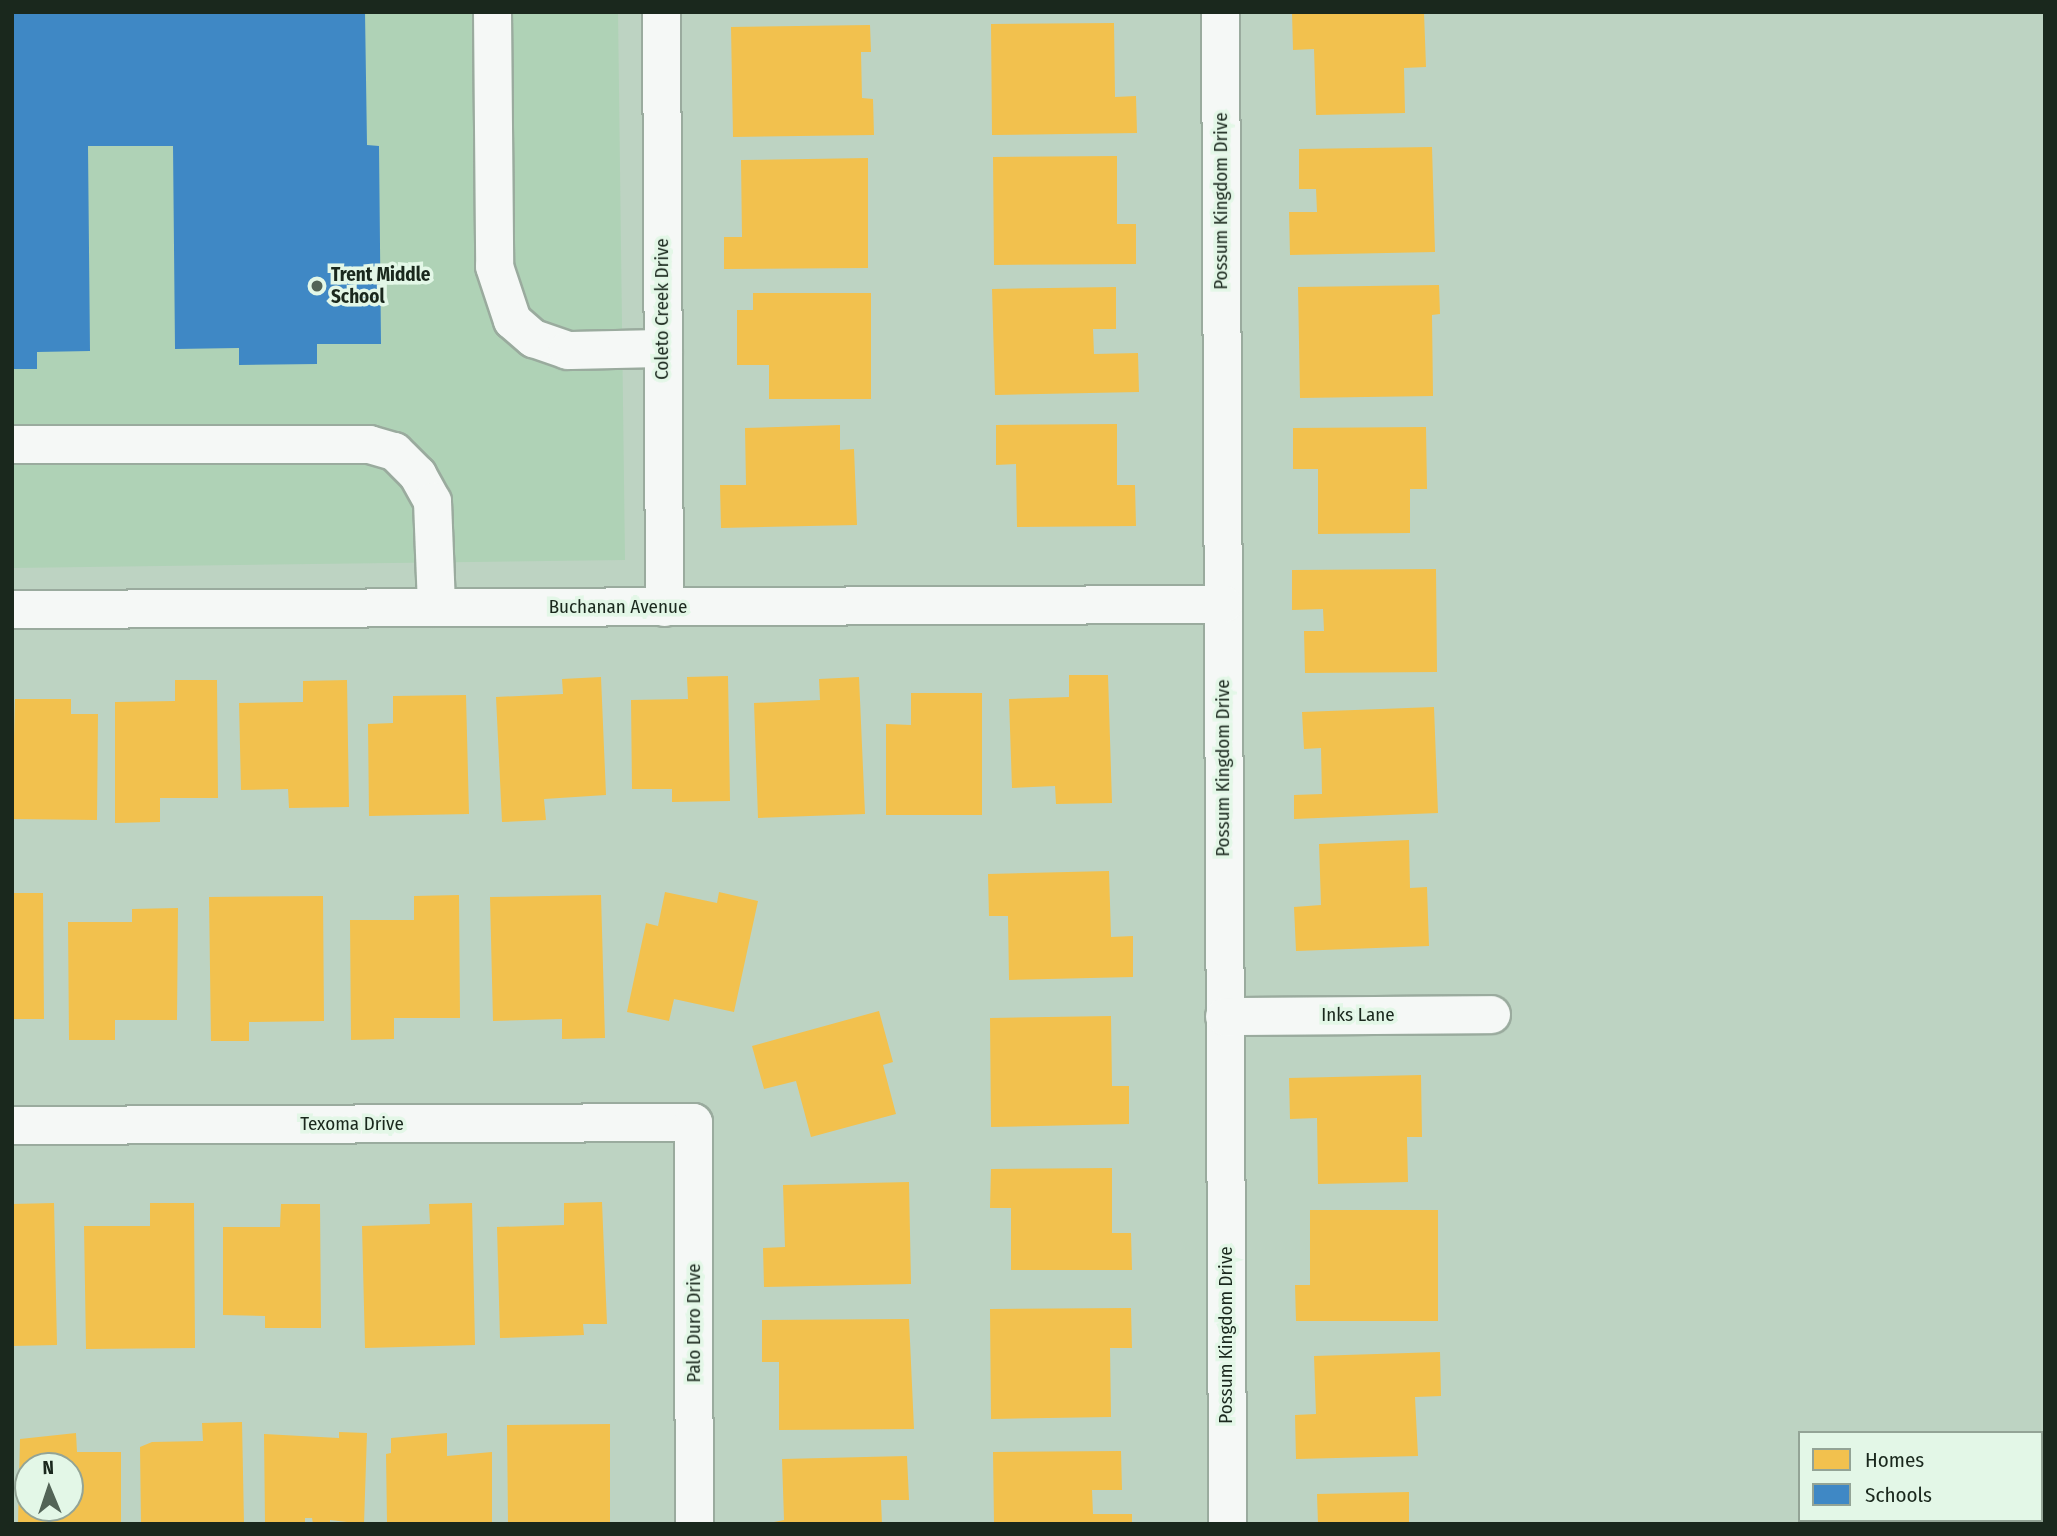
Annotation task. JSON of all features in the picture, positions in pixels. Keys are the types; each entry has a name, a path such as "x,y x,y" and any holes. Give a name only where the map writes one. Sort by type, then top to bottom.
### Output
{"street":[{"path":"492,12 494,266 512,320 533,338 567,350 663,348"},
{"name":"Coleto Creek Drive","path":"661,12 664,607"},
{"name":"Possum Kingdom Drive","path":"1220,12 1227,1524"},
{"path":"12,444 369,444 394,452 418,474 432,501 436,607"},
{"name":"Buchanan Avenue","path":"12,609 1223,604"},
{"name":"Inks Lane","path":"1224,1016 1491,1014"},
{"name":"Texoma Drive","path":"12,1125 693,1122"},
{"name":"Palo Duro Drive","path":"693,1122 694,1524"}],"shaded area":[{"name":"Trent Middle School","path":"12,12 618,12 625,560 12,568"}],"building: Homes":[{"path":"1292,12 1424,12 1426,67 1404,68 1405,113 1316,115 1314,49 1293,50"},
{"path":"1114,23 1115,97 1136,96 1137,133 992,135 991,24"},
{"path":"870,25 871,52 861,52 862,98 873,99 874,135 733,137 731,27"},
{"path":"1432,147 1435,252 1290,255 1289,212 1317,212 1316,189 1299,189 1299,149"},
{"path":"1117,156 1117,224 1136,224 1136,264 994,265 993,157"},
{"path":"868,158 868,268 724,269 724,237 742,237 741,160"},
{"path":"1439,285 1440,314 1432,315 1433,396 1300,398 1298,287"},
{"path":"1116,287 1116,329 1093,329 1094,354 1138,353 1139,392 995,395 992,289"},
{"path":"753,293 871,293 871,399 769,399 769,365 737,365 737,310 753,310"},
{"path":"1117,424 1117,485 1135,485 1136,526 1017,527 1016,464 996,465 996,425"},
{"path":"840,425 840,450 854,449 857,525 721,528 720,485 746,485 745,428"},
{"path":"1426,427 1427,489 1410,489 1410,533 1318,534 1318,469 1293,469 1293,428"},
{"path":"1436,569 1437,672 1305,673 1304,631 1324,631 1323,609 1292,610 1292,570"},
{"path":"1069,675 1108,675 1112,803 1056,804 1055,786 1012,788 1009,699 1069,697"},
{"path":"728,676 730,801 672,802 672,789 632,789 631,700 688,699 687,677"},
{"path":"601,677 606,795 544,799 546,820 502,822 496,697 563,694 562,679"},
{"path":"859,677 865,814 758,818 754,703 820,700 819,679"},
{"path":"175,680 217,680 218,798 160,798 160,822 115,823 115,702 175,701"},
{"path":"347,680 349,807 289,808 288,789 241,790 239,703 303,702 303,681"},
{"path":"911,693 982,693 982,815 886,815 886,724 911,725"},
{"path":"466,695 469,814 369,816 368,724 393,723 393,696"},
{"path":"15,699 71,699 71,714 98,714 97,820 12,819"},
{"path":"1434,707 1438,813 1294,819 1294,795 1322,794 1321,748 1304,749 1302,712"},
{"path":"1409,840 1410,888 1427,887 1429,946 1296,951 1294,907 1321,905 1319,844"},
{"path":"1109,871 1111,937 1133,936 1133,977 1009,980 1008,916 989,916 988,874"},
{"path":"665,892 717,903 719,892 758,901 734,1012 674,999 669,1021 627,1012 646,923 658,926"},
{"path":"12,893 43,893 44,1019 12,1019"},
{"path":"459,895 460,1018 394,1018 394,1039 351,1040 350,920 414,920 414,896"},
{"path":"601,895 605,1038 562,1039 562,1019 493,1021 490,897"},
{"path":"323,896 324,1021 249,1022 249,1041 211,1041 209,897"},
{"path":"178,908 177,1020 115,1020 115,1040 69,1040 68,922 132,922 132,909"},
{"path":"879,1011 893,1062 883,1065 896,1114 811,1137 796,1081 764,1089 752,1046"},
{"path":"1111,1016 1112,1086 1129,1086 1129,1124 991,1127 990,1018"},
{"path":"1421,1075 1422,1137 1407,1137 1408,1182 1318,1184 1317,1118 1290,1119 1289,1078"},
{"path":"1112,1168 1112,1233 1131,1233 1132,1270 1011,1270 1011,1208 990,1208 991,1169"},
{"path":"909,1182 911,1284 764,1287 763,1248 785,1247 783,1185"},
{"path":"602,1202 607,1324 583,1324 584,1335 500,1338 497,1227 564,1225 564,1203"},
{"path":"54,1203 57,1345 12,1346 12,1204"},
{"path":"150,1203 194,1203 195,1348 86,1349 84,1226 150,1226"},
{"path":"472,1203 475,1345 365,1348 362,1226 430,1224 429,1204"},
{"path":"281,1204 320,1204 321,1328 265,1328 265,1316 223,1315 223,1227 280,1227"},
{"path":"1310,1210 1438,1210 1438,1321 1296,1321 1295,1285 1310,1285"},
{"path":"1131,1308 1132,1348 1110,1348 1111,1417 991,1419 990,1309"},
{"path":"909,1319 914,1429 779,1430 779,1362 762,1362 762,1320"},
{"path":"1440,1352 1441,1396 1415,1397 1418,1456 1296,1459 1295,1415 1316,1414 1314,1356"},
{"path":"242,1422 244,1524 141,1524 140,1447 152,1442 203,1441 202,1423"},
{"path":"610,1424 610,1524 508,1524 507,1425"},
{"path":"339,1432 367,1433 364,1524 330,1520 330,1524 313,1524 312,1518 305,1518 305,1524 265,1524 264,1434 339,1438"},
{"path":"76,1433 77,1452 20,1452 20,1439"},
{"path":"447,1433 447,1456 492,1452 492,1524 387,1524 386,1454 391,1453 391,1438"},
{"path":"1121,1451 1122,1490 1092,1490 1093,1514 1132,1514 1132,1524 994,1524 993,1452"},
{"path":"84,1452 121,1452 121,1524 18,1524 84,1522"},
{"path":"907,1456 909,1500 881,1500 882,1524 764,1524 784,1520 782,1459"},
{"path":"1409,1492 1409,1524 1318,1524 1317,1494"}],"building: Schools":[{"path":"12,12 365,12 367,145 379,146 381,344 317,344 317,364 239,365 239,348 175,349 173,146 88,146 90,351 37,352 37,369 12,369"}],"place":[{"name":"Trent Middle School","path":"317,286"}]}
